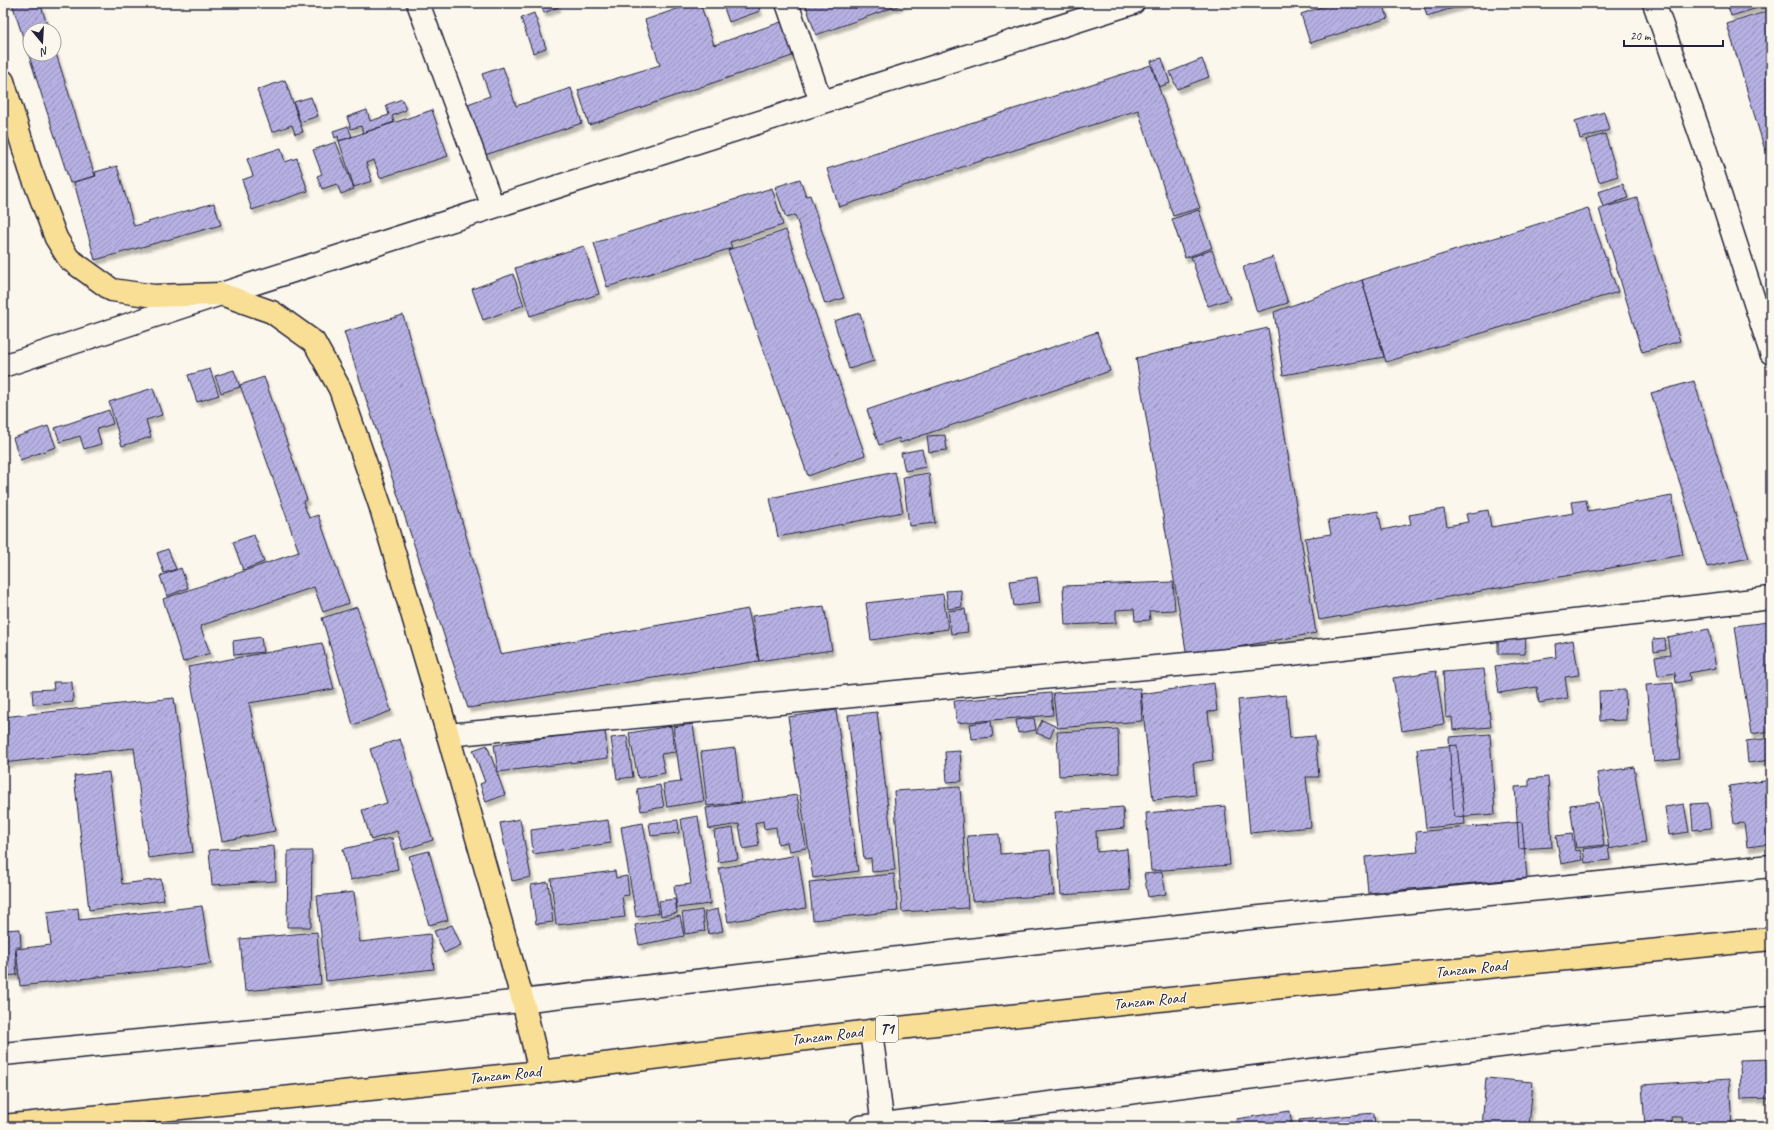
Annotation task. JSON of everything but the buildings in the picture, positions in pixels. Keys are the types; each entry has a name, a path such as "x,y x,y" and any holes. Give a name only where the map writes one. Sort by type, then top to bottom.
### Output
{"main road":[{"path":"3,81 30,169 53,231 69,259 112,290 154,296 222,294 272,312 314,342 340,389 380,505 448,735 523,1002 540,1072"},
{"name":"Tanzam Road","path":"3,1126 540,1072 871,1031 1262,989 1771,939"}],"street":[{"path":"418,3 493,207"},
{"path":"787,3 821,102"},
{"path":"3,366 222,294 821,102 1104,7 1133,3"},
{"path":"1654,3 1704,145 1771,353"},
{"path":"448,735 1290,654 1771,598"},
{"path":"3,1054 523,1002 1240,919 1771,866"},
{"path":"860,1127 883,1126 1579,1036 1771,1018"},
{"path":"871,1031 883,1126"}]}
